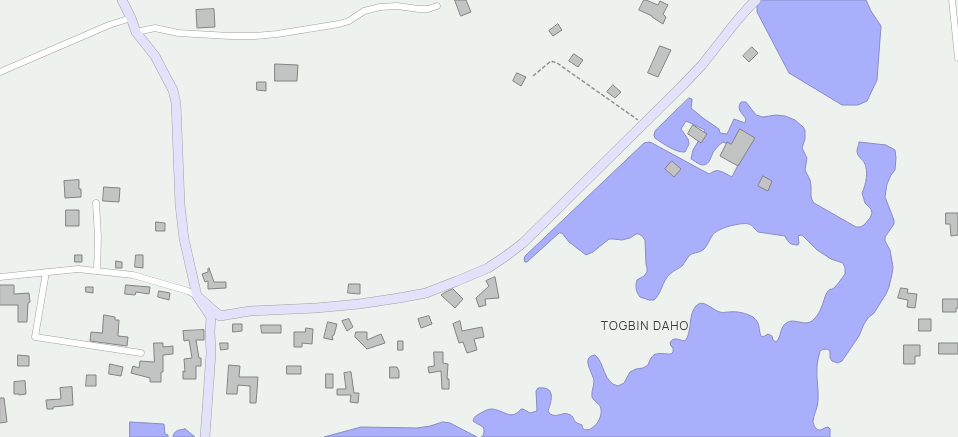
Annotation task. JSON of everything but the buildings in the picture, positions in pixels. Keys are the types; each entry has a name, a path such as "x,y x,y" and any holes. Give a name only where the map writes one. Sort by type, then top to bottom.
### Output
{"street":[{"path":"122,0 132,18 136,32 155,56 173,90 176,104 177,160 181,224 197,296 211,317 211,353 205,437"},
{"path":"0,277 78,269 133,275 188,291 197,296 220,316 250,311 316,308 359,304 426,293 488,268 523,243 702,65 735,23 756,0"},
{"path":"952,0 958,58"},
{"path":"136,32 155,28 178,33 230,36 277,34 339,24 350,21 364,10 380,6 397,6 419,9 428,9 437,6"},
{"path":"0,72 109,25 132,18"},
{"path":"96,203 98,237 97,271"},
{"path":"46,272 35,337 141,353"}],"path":[{"path":"534,76 551,61 557,63 644,124"}],"water":[{"path":"761,0 866,0 881,26 877,80 867,101 858,105 842,105 789,73 757,12 757,4"},
{"path":"689,98 692,99 691,108 719,129 720,133 727,134 734,119 745,123 746,119 739,109 741,102 746,102 756,115 763,117 776,115 785,116 795,120 805,130 805,139 802,148 807,158 805,170 810,180 812,200 814,203 856,227 864,225 872,213 871,209 865,203 862,193 866,182 867,173 864,162 857,153 859,142 886,145 895,150 895,170 887,184 885,197 894,220 894,224 885,237 885,241 890,250 893,267 889,287 874,313 864,324 859,336 842,361 838,363 832,361 830,358 830,351 826,349 820,351 818,359 818,401 813,422 818,430 828,427 830,429 830,437 481,437 483,436 484,430 482,426 473,421 476,416 486,410 491,409 510,415 517,413 521,409 530,413 537,411 536,391 538,388 548,389 550,391 551,402 548,411 550,414 570,415 573,417 575,422 582,425 586,430 593,428 599,420 601,409 592,397 594,381 588,366 588,359 591,356 595,355 601,363 609,381 618,386 624,383 630,372 648,365 654,355 671,354 673,352 673,348 670,343 671,341 676,339 685,341 689,334 692,314 696,306 702,303 720,312 738,312 753,317 756,319 761,336 763,337 768,334 772,336 773,340 776,342 783,326 788,322 811,322 820,311 828,291 834,288 845,274 843,263 831,259 817,250 801,235 798,236 798,245 793,245 785,236 758,232 753,226 745,224 729,226 714,233 704,249 690,255 680,268 667,277 659,294 654,300 640,297 636,289 637,280 644,276 647,272 645,240 639,234 622,240 609,239 593,252 586,255 569,242 562,233 559,233 527,262 525,262 525,256 644,143 652,143 709,174 719,171 732,177 745,151 723,142 718,146 709,162 705,165 691,159 693,150 705,130 686,121 681,129 688,139 689,144 685,152 673,149 655,138 655,131"},
{"path":"130,422 164,424 165,434 168,435 168,437 130,437"},
{"path":"443,422 450,423 477,437 324,437 361,427 417,428"},
{"path":"185,429 195,437 173,437 179,430"}],"district":[{"name":"TOGBIN DAHO","path":"645,327"}]}
